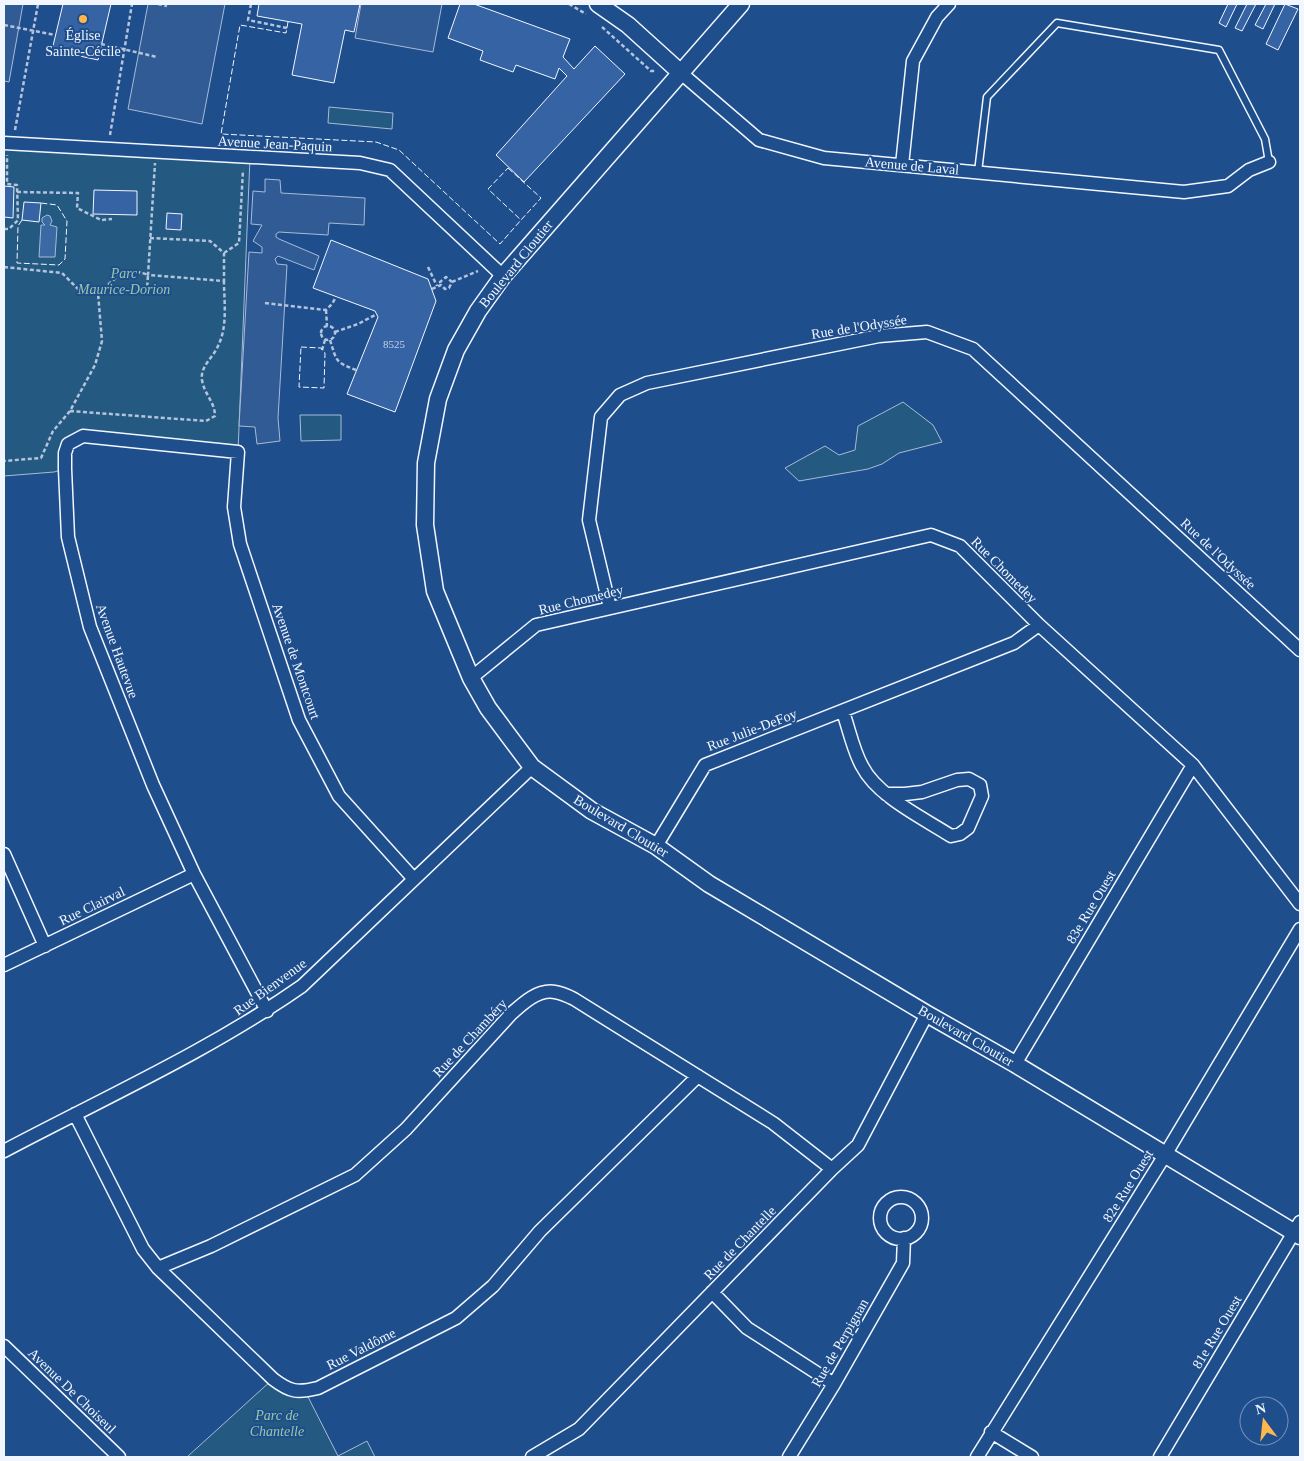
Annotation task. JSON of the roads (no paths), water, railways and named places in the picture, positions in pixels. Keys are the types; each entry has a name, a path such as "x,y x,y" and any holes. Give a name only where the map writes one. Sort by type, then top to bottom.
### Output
{"street":[{"name":"Boulevard Cloutier","path":"741,4 498,271 456,350 438,399 426,463 426,525 435,591 471,678 488,708 532,767 592,811 656,846 709,884 927,1014 1015,1064 1165,1155 1298,1230"},
{"path":"902,165 913,61 936,17 949,4"},
{"name":"Avenue de Laval","path":"594,10 628,25 759,140 824,158 1184,192 1228,186 1248,170 1269,162"},
{"name":"Avenue Jean-Paquin","path":"8,143 360,163 390,170 498,271"},
{"name":"Rue de l'Odyssée","path":"610,608 589,520 601,417 620,395 656,381 879,336 928,332 973,349 1300,650"},
{"name":"Avenue Hautevue","path":"238,452 83,436 68,444 65,453 68,537 90,627 153,785 194,874 267,1011"},
{"name":"Avenue de Montcourt","path":"238,452 234,508 240,544 299,720 339,796 413,878"},
{"name":"Rue Chomedey","path":"471,678 536,626 931,535 960,546 1039,625 1193,765 1300,904"},
{"name":"Rue Julie-DeFoy","path":"656,846 705,765 1014,643 1039,625"},
{"path":"843,712 862,766 873,783 886,794 951,836 960,834 968,828 982,796 980,785 969,779 957,780 922,792 886,794"},
{"name":"83e Rue Ouest","path":"1015,1064 1193,765"},
{"name":"Rue Bienvenue","path":"4,1151 223,1038 267,1011 302,986 413,878 532,767"},
{"path":"4,854 45,946"},
{"name":"Rue Clairval","path":"4,965 194,874"},
{"name":"82e Rue Ouest","path":"977,1457 1165,1155 1300,929"},
{"name":"Rue de Chambéry","path":"158,1268 211,1246 355,1175 406,1129 511,1014 524,1002 540,993 554,992 574,999 773,1123 832,1169"},
{"name":"Rue de Chantelle","path":"532,1457 579,1428 832,1169 858,1145 927,1014"},
{"name":"Rue Valdôme","path":"75,1114 143,1249 158,1268 273,1379 292,1391 305,1391 318,1388 456,1318 494,1286 540,1230 698,1076"},
{"name":"81e Rue Ouest","path":"1160,1457 1298,1230"},
{"name":"Rue de Perpignan","path":"789,1457 834,1384 904,1262 904,1238"},
{"path":"712,1292 747,1328 834,1384"},
{"name":"Avenue De Choiseul","path":"4,1346 119,1457"},
{"path":"991,1432 1032,1457"}],"lane":[{"path":"978,172 987,97 1057,23 1219,50 1265,139 1269,162"}],"place":[{"name":"Église Sainte-Cécile","path":"83,19"}],"park label":[{"name":"Parc Maurice-Dorion","path":"124,282"},
{"name":"Parc de Chantelle","path":"277,1424"}]}
